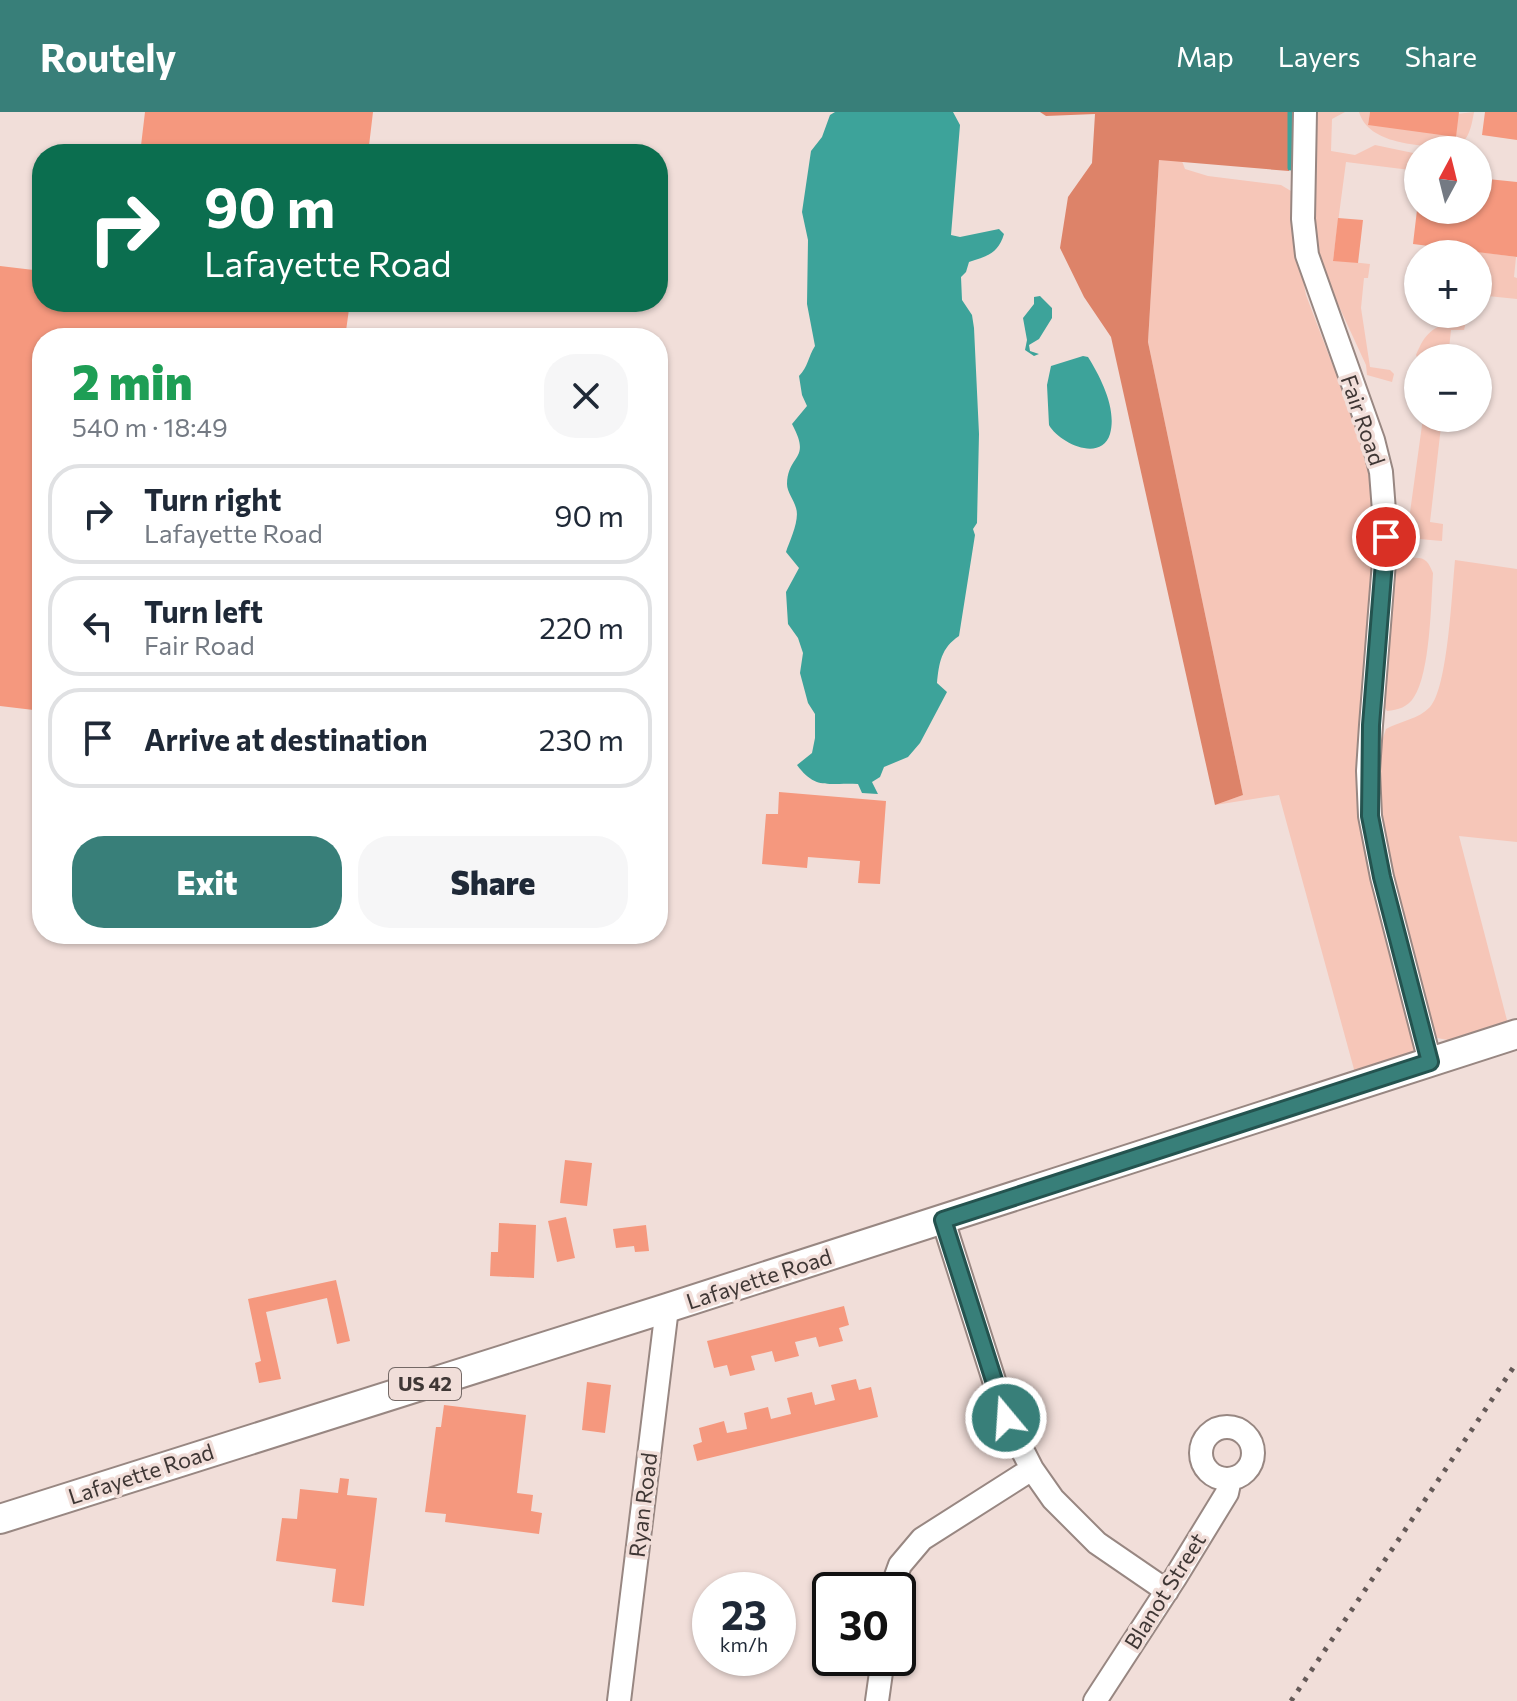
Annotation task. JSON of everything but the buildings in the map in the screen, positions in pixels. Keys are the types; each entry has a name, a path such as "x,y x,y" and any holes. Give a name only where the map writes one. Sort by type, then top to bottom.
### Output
{"main road":[{"name":"Lafayette Road","path":"0,1519 1517,1034"}],"street":[{"name":"Fair Road","path":"1305,112 1303,204 1307,255 1373,440 1382,482 1386,537 1371,725 1370,816 1382,877 1430,1062"},
{"path":"943,1220 1006,1418 1032,1469 1074,1522 1122,1562 1167,1591"},
{"name":"Ryan Road","path":"619,1701 667,1308"},
{"path":"897,1572 922,1539 1032,1469"},
{"name":"Blanot Street","path":"1095,1701 1227,1493 1230,1479"},
{"path":"877,1701 880,1676"}],"shaded area":[{"path":"1040,112 1293,112 1289,171 1159,160 1148,342 1243,795 1215,805 1111,337 1084,297 1060,248 1068,197 1092,163 1095,114 1046,116"},
{"path":"1316,112 1345,112 1332,119 1331,151 1355,155 1375,145 1404,151 1404,169 1346,162 1333,260 1370,264 1368,278 1364,278 1361,308 1370,367 1390,370 1394,374 1392,382 1367,375 1366,365 1319,263 1312,222"},
{"path":"1359,112 1370,112 1368,124 1474,112 1466,136 1404,136 1404,143 1384,137 1365,123"},
{"path":"1159,159 1182,161 1185,169 1208,176 1281,185 1291,191 1294,196 1292,222 1306,295 1346,394 1369,472 1374,544 1364,707 1415,1042 1412,1056 1355,1073 1279,795 1215,805 1243,795 1148,342"},
{"path":"1492,254 1516,257 1514,277 1517,278 1517,299 1492,296"},
{"path":"1437,328 1464,328 1451,330 1450,344 1421,344"},
{"path":"1421,432 1440,432 1430,522 1443,524 1442,541 1396,537 1397,526 1408,527"},
{"path":"1412,558 1426,561 1433,573 1427,655 1412,700 1387,711 1382,703 1394,574 1401,563"},
{"path":"1455,560 1517,569 1517,842 1459,836 1508,1024 1454,1041 1437,1038 1430,1026 1401,918 1383,834 1379,759 1386,729 1420,714 1430,707 1436,696 1445,660"}],"water":[{"path":"835,112 953,112 960,125 951,235 960,237 999,229 1004,234 995,250 969,262 961,277 962,300 972,315 974,328 979,434 977,523 973,529 975,535 959,636 945,651 939,669 937,683 947,692 920,743 908,757 884,767 880,777 872,782 878,794 862,793 858,784 817,782 797,765 812,753 815,714 808,703 800,673 803,653 798,638 788,624 786,592 799,568 786,552 797,518 787,484 800,445 792,424 807,406 799,376 815,346 807,304 808,240 802,212 811,151 822,137 830,115"},
{"path":"1040,296 1052,308 1052,318 1039,339 1029,345 1030,351 1039,354 1034,356 1025,350 1027,340 1023,318 1034,304 1034,297"},
{"path":"1088,357 1098,374 1110,404 1112,424 1105,443 1089,449 1061,438 1049,425 1047,385 1051,366"}],"waterway":[{"path":"1290,112 1290,168"}],"railway":[{"path":"1291,1701 1517,1362"}],"route":[{"path":"1006,1418 943,1220 1430,1062 1382,877 1370,816 1368,771 1386,537"}]}
